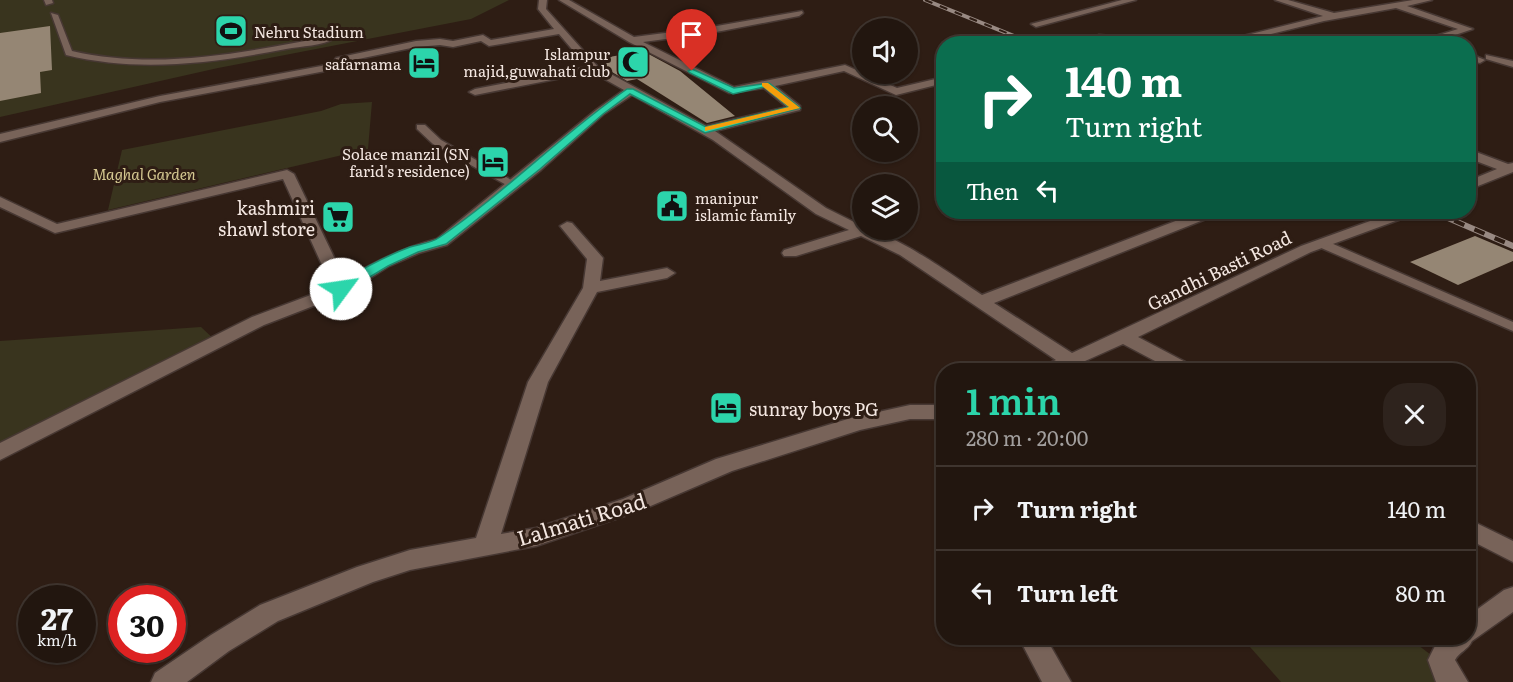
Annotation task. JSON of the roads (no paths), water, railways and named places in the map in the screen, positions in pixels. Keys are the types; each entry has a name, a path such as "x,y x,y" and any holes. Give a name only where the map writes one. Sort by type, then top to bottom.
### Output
{"street":[{"path":"543,0 542,9 594,69 630,91 705,130 821,211 852,226"},
{"path":"563,0 632,40 733,91 845,68 896,92 936,82"},
{"path":"1036,24 1132,0"},
{"path":"1279,0 1336,16"},
{"path":"1250,36 1336,16 1428,0"},
{"path":"1398,6 1468,29 1444,36"},
{"path":"632,40 693,33 799,13"},
{"path":"0,138 160,99 336,66 340,60 416,44 440,42 453,44 483,38 489,43 560,31"},
{"path":"1476,57 1513,64"},
{"path":"475,92 594,69"},
{"path":"705,130 796,108 766,84"},
{"path":"0,452 258,321 341,289 383,263 414,250 442,242 600,112 630,91"},
{"path":"1476,156 1511,168"},
{"path":"1476,183 1511,168"},
{"path":"0,201 56,229 287,174 341,289"},
{"path":"980,302 1193,219"},
{"name":"Gandhi Basti Road","path":"1066,363 1306,249 1389,219"},
{"path":"486,545 538,382 591,288 595,258 567,226"},
{"path":"790,253 852,234"},
{"path":"881,240 905,252 1071,361"},
{"path":"591,288 667,273"},
{"path":"1123,336 1173,363"},
{"name":"Lalmati Road","path":"165,682 220,643 269,613 366,574 410,560 536,537 652,496 724,465 858,423 910,412 936,412"},
{"path":"1476,532 1513,552"},
{"path":"1476,625 1513,598"},
{"path":"1036,645 1057,682"},
{"path":"1450,645 1441,660 1447,677 1454,682"}],"lane":[{"path":"54,15 69,53 90,60 145,62 222,57 331,38"},
{"path":"421,127 437,142 514,185"},
{"path":"1324,244 1513,327"}],"railway":[{"path":"925,0 1014,36"},
{"path":"1450,219 1513,246"}],"place":[{"name":"Nehru Stadium","path":"231,31"},
{"name":"Islampur majid,guwahati club","path":"633,62"},
{"name":"safarnama","path":"424,63"},
{"name":"Solace manzil (SN farid's residence)","path":"493,162"},
{"name":"manipur islamic family","path":"672,206"},
{"name":"kashmiri shawl store","path":"338,217"},
{"name":"sunray boys PG","path":"726,408"}],"park label":[{"name":"Maghal Garden","path":"144,173"}]}
